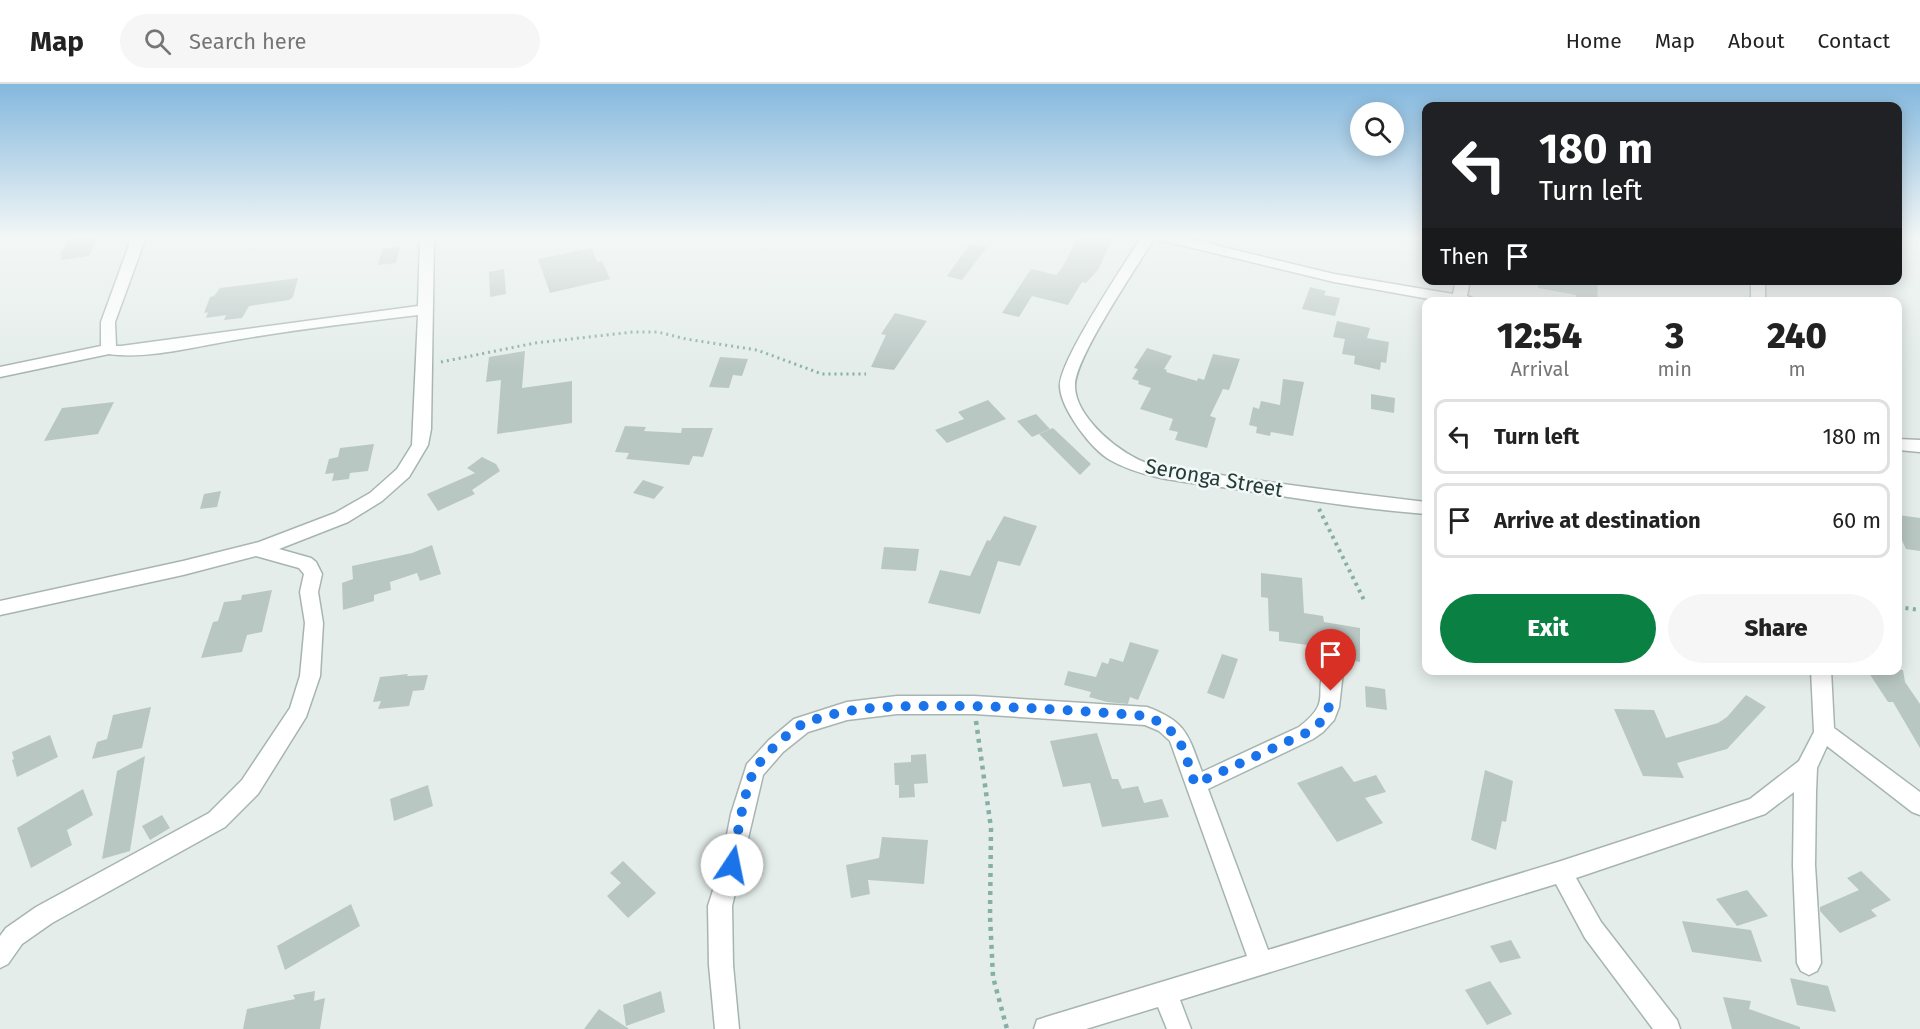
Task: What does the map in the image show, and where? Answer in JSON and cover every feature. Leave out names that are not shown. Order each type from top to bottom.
[{"type":"street","points":[[109,348],[108,322],[123,281]]},
{"type":"street","points":[[0,608],[259,550],[355,510],[387,489],[409,467],[420,444],[427,281]]},
{"type":"street","name":"Seronga Street","points":[[1122,281],[1073,362],[1067,386],[1071,404],[1088,429],[1114,455],[1146,469],[1313,495],[1422,508]]},
{"type":"street","points":[[1353,281],[1449,297]]},
{"type":"street","points":[[0,372],[109,348],[122,351],[156,348],[288,327],[424,310]]},
{"type":"street","points":[[1902,445],[1920,446]]},
{"type":"street","points":[[0,956],[14,936],[44,915],[217,820],[250,788],[268,760],[299,711],[310,676],[314,623],[309,592],[313,574],[306,563],[259,550]]},
{"type":"street","points":[[1195,784],[1306,733],[1323,722],[1329,710],[1333,672]]},
{"type":"street","points":[[1046,1029],[1561,872],[1757,807],[1780,791],[1806,768],[1824,732],[1821,675]]},
{"type":"street","points":[[727,1029],[721,965],[720,906],[754,771],[776,746],[801,725],[838,714],[897,705],[974,705],[1147,716],[1166,725],[1178,736],[1261,963]]},
{"type":"street","points":[[1824,732],[1920,805]]},
{"type":"street","points":[[1806,768],[1802,828],[1809,963]]},
{"type":"street","points":[[1561,872],[1593,930],[1668,1029]]},
{"type":"street","points":[[1164,992],[1179,1029]]},
{"type":"path","points":[[425,365],[535,342],[633,332],[658,332],[686,339],[757,350],[822,374],[866,374]]},
{"type":"path","points":[[1313,495],[1364,600]]},
{"type":"path","points":[[1902,607],[1920,609]]},
{"type":"path","points":[[974,705],[991,828],[990,916],[993,976],[1007,1029]]},
{"type":"building","points":[[274,281],[297,281],[293,297],[289,300],[249,306],[242,318],[224,320],[226,315],[206,318],[208,312],[204,313],[210,297],[214,296],[220,288]]},
{"type":"building","points":[[489,281],[505,281],[506,294],[490,297]]},
{"type":"building","points":[[546,281],[601,281],[550,293]]},
{"type":"building","points":[[1023,281],[1088,281],[1082,282],[1068,305],[1032,296],[1019,317],[1002,313]]},
{"type":"building","points":[[1538,285],[1598,285],[1597,297],[1576,297],[1576,295],[1538,288]]},
{"type":"building","points":[[1310,287],[1326,291],[1324,295],[1340,298],[1335,316],[1302,309]]},
{"type":"building","points":[[895,313],[927,321],[894,370],[871,367],[886,335],[881,334]]},
{"type":"building","points":[[1337,321],[1370,328],[1367,338],[1389,342],[1386,363],[1381,362],[1380,370],[1354,364],[1355,356],[1342,354],[1345,339],[1333,337]]},
{"type":"building","points":[[1147,348],[1172,356],[1164,369],[1167,370],[1166,372],[1197,381],[1198,378],[1204,380],[1213,354],[1240,359],[1229,390],[1223,389],[1210,416],[1216,418],[1207,448],[1175,440],[1178,432],[1169,430],[1173,419],[1140,409],[1151,388],[1138,384],[1139,381],[1132,379],[1138,369],[1134,368]]},
{"type":"building","points":[[525,351],[522,388],[572,381],[572,423],[497,434],[501,380],[486,382],[489,357]]},
{"type":"building","points":[[720,357],[748,359],[742,376],[733,375],[729,388],[709,387]]},
{"type":"building","points":[[1283,379],[1304,382],[1293,436],[1271,432],[1270,436],[1256,433],[1257,427],[1249,425],[1253,407],[1259,409],[1261,401],[1280,405]]},
{"type":"building","points":[[1371,394],[1395,398],[1394,413],[1371,409]]},
{"type":"building","points":[[988,400],[1006,419],[947,443],[935,430],[964,419],[958,412]]},
{"type":"building","points":[[114,402],[98,434],[44,441],[62,408]]},
{"type":"building","points":[[1036,414],[1050,429],[1032,437],[1017,421]]},
{"type":"building","points":[[625,426],[646,427],[644,431],[681,433],[682,428],[713,428],[703,457],[693,456],[689,465],[626,459],[629,453],[615,452]]},
{"type":"building","points":[[1053,428],[1091,464],[1080,475],[1039,434]]},
{"type":"building","points":[[374,444],[368,471],[350,473],[349,479],[332,481],[334,473],[325,474],[329,459],[338,457],[340,448]]},
{"type":"building","points":[[482,457],[496,464],[500,471],[472,490],[475,494],[438,511],[427,494],[475,473],[467,468]]},
{"type":"building","points":[[643,480],[664,487],[654,499],[633,493]]},
{"type":"building","points":[[221,491],[217,507],[200,509],[204,494]]},
{"type":"building","points":[[1004,516],[1037,526],[1020,566],[998,561],[980,614],[928,603],[940,570],[970,576],[987,540],[990,541]]},
{"type":"building","points":[[1902,516],[1920,518],[1920,551],[1906,549],[1902,540]]},
{"type":"building","points":[[432,545],[441,574],[420,581],[417,573],[390,582],[391,590],[374,595],[374,601],[343,610],[342,583],[353,579],[352,566],[412,553]]},
{"type":"building","points":[[884,547],[919,549],[916,571],[881,569]]},
{"type":"building","points":[[1261,573],[1302,578],[1304,613],[1323,616],[1324,622],[1360,628],[1360,662],[1329,657],[1329,648],[1279,641],[1279,632],[1269,631],[1268,598],[1261,597]]},
{"type":"building","points":[[272,590],[262,632],[247,635],[242,652],[201,658],[213,622],[218,621],[224,602],[241,600],[242,595]]},
{"type":"building","points":[[1130,642],[1159,650],[1138,700],[1130,697],[1128,704],[1107,702],[1089,697],[1091,692],[1064,685],[1068,671],[1096,677],[1102,662],[1108,664],[1110,658],[1123,662]]},
{"type":"building","points":[[1222,654],[1238,659],[1224,699],[1207,693]]},
{"type":"building","points":[[1903,670],[1905,682],[1920,704],[1920,748],[1893,702],[1888,702],[1870,675],[1902,675]]},
{"type":"building","points":[[408,674],[407,676],[428,675],[424,690],[413,691],[409,706],[378,709],[381,701],[373,702],[380,677]]},
{"type":"building","points":[[1365,686],[1385,689],[1387,710],[1366,707]]},
{"type":"building","points":[[1746,695],[1766,707],[1727,749],[1677,763],[1684,778],[1643,776],[1614,709],[1654,710],[1666,738],[1718,723],[1727,717]]},
{"type":"building","points":[[151,707],[142,748],[92,759],[97,742],[107,739],[113,715]]},
{"type":"building","points":[[1097,733],[1112,779],[1118,779],[1122,789],[1138,786],[1144,803],[1162,799],[1169,817],[1102,827],[1090,783],[1063,787],[1050,741]]},
{"type":"building","points":[[50,735],[58,757],[17,777],[12,752]]},
{"type":"building","points":[[926,754],[928,783],[914,784],[915,797],[899,798],[899,785],[895,785],[894,763],[911,762],[911,755]]},
{"type":"building","points":[[145,756],[130,851],[102,859],[117,771]]},
{"type":"building","points":[[1342,766],[1354,782],[1376,775],[1386,792],[1365,798],[1383,823],[1337,842],[1297,783]]},
{"type":"building","points":[[1485,770],[1513,781],[1506,822],[1502,821],[1496,850],[1471,840]]},
{"type":"building","points":[[428,785],[433,806],[394,821],[390,799]]},
{"type":"building","points":[[83,789],[93,815],[67,830],[72,845],[31,868],[17,828]]},
{"type":"building","points":[[162,815],[170,828],[150,840],[142,826]]},
{"type":"building","points":[[882,837],[928,840],[924,884],[868,880],[870,894],[851,898],[846,865],[879,858]]},
{"type":"building","points":[[623,861],[656,893],[628,918],[607,896],[621,883],[610,873]]},
{"type":"building","points":[[1861,871],[1891,900],[1871,910],[1877,916],[1840,933],[1820,911],[1820,907],[1859,890],[1847,878]]},
{"type":"building","points":[[1747,890],[1768,916],[1737,926],[1716,899]]},
{"type":"building","points":[[351,904],[360,926],[285,970],[277,946]]},
{"type":"building","points":[[1682,921],[1751,930],[1762,962],[1692,952]]},
{"type":"building","points":[[1511,940],[1521,958],[1500,963],[1490,946]]},
{"type":"building","points":[[1790,978],[1828,986],[1836,1012],[1797,1005]]},
{"type":"building","points":[[1490,981],[1512,1014],[1487,1025],[1465,990]]},
{"type":"building","points":[[315,991],[314,1001],[325,998],[320,1029],[243,1029],[247,1009],[295,999],[293,995]]},
{"type":"building","points":[[661,991],[665,1012],[626,1026],[623,1005]]},
{"type":"building","points":[[1723,997],[1751,1001],[1749,1009],[1800,1027],[1800,1029],[1732,1029]]},
{"type":"building","points":[[599,1009],[629,1029],[584,1029]]},
{"type":"route","points":[[732,865],[742,814],[754,771],[776,746],[801,725],[848,711],[897,705],[974,705],[1147,716],[1166,725],[1178,736],[1195,784],[1306,733],[1323,722],[1329,710],[1331,691]]}]
